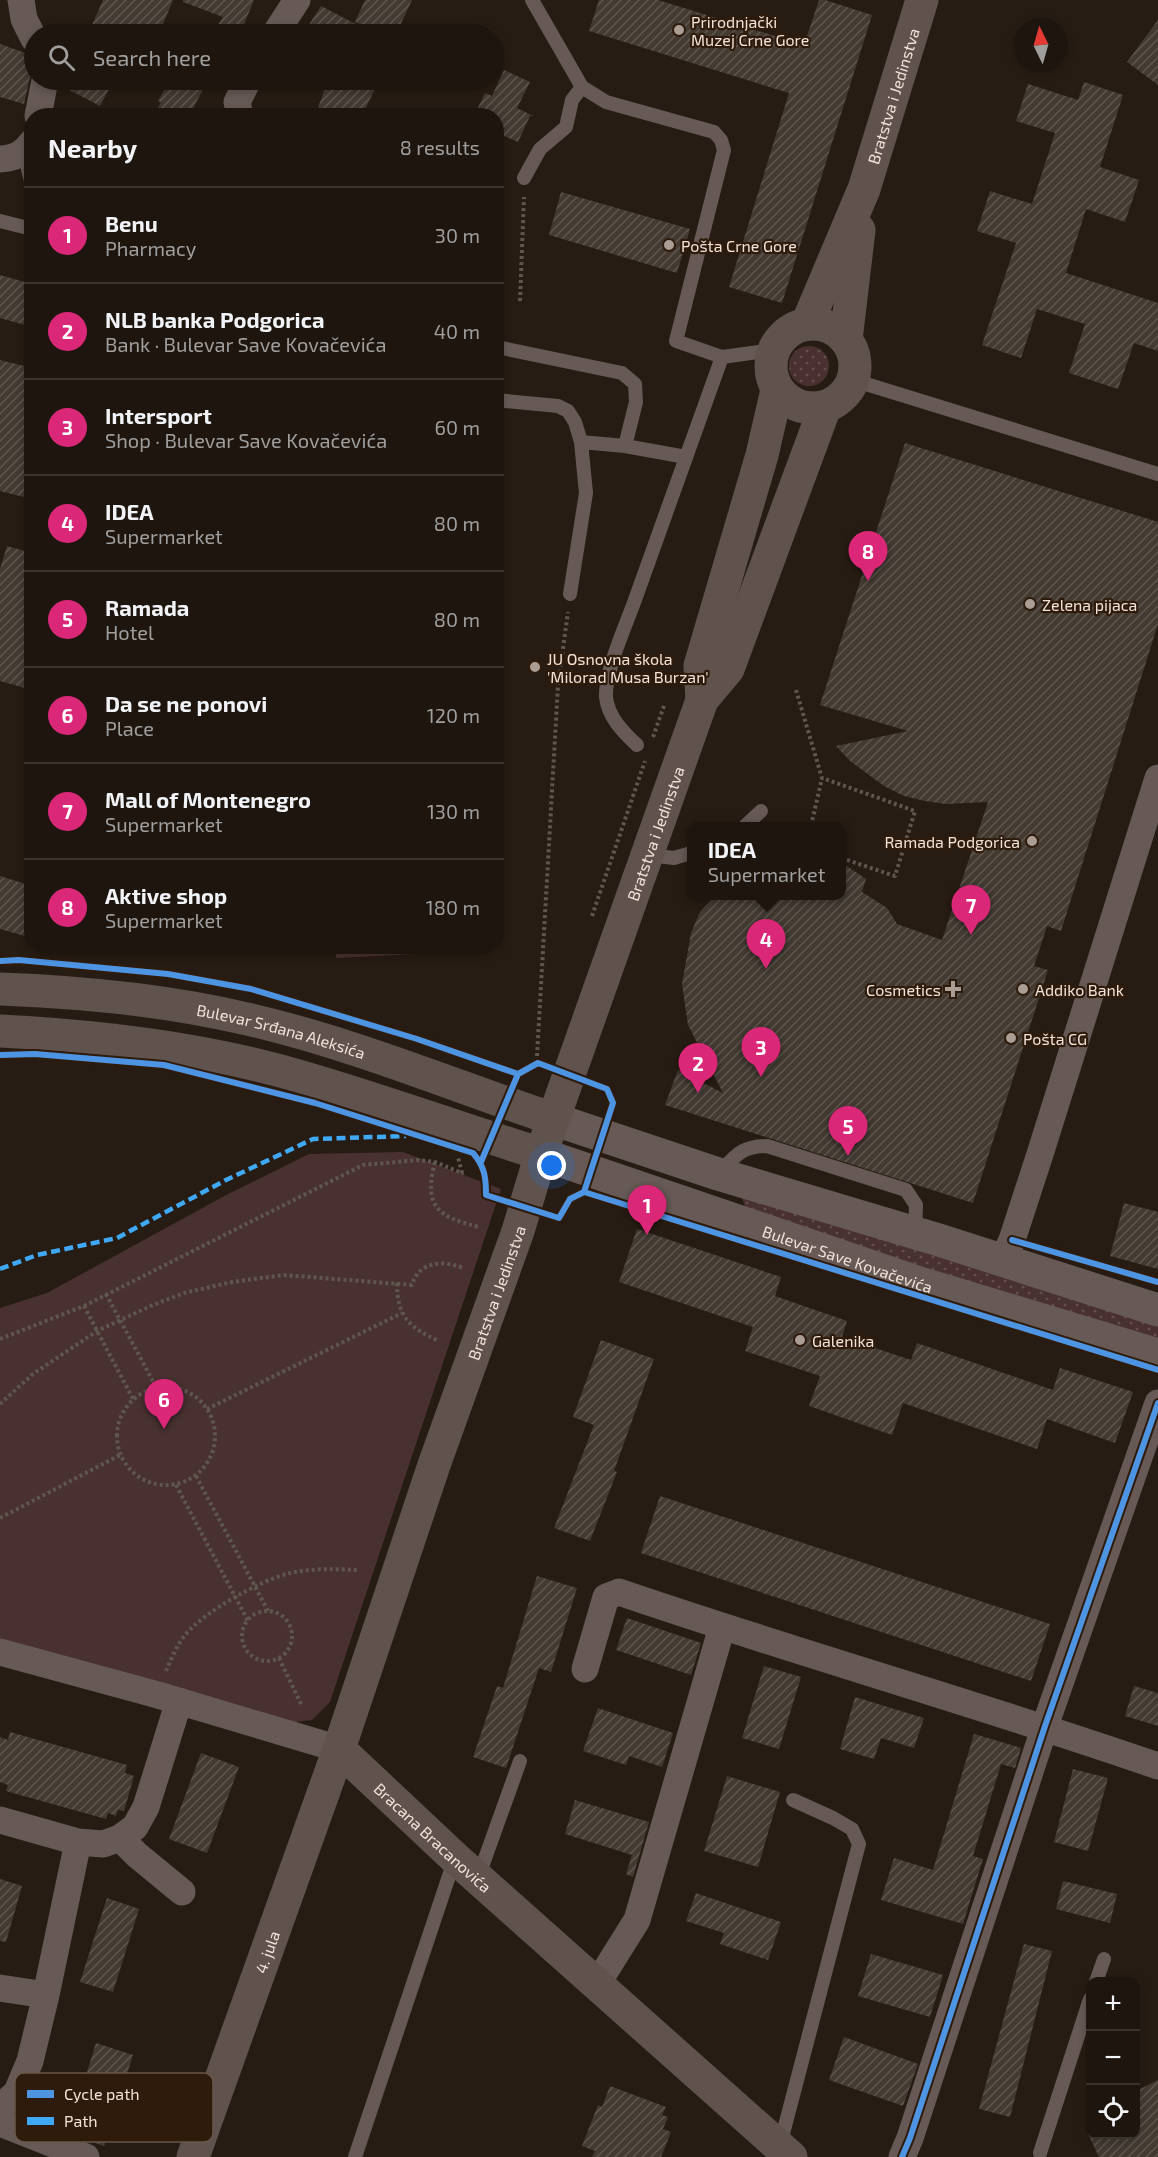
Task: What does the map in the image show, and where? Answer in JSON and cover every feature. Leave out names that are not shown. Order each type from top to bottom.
[{"type":"main road","name":"Bratstva i Jedinstva","points":[[807,324],[864,189],[922,0]]},
{"type":"main road","name":"Bratstva i Jedinstva","points":[[846,340],[864,189]]},
{"type":"main road","points":[[807,324],[821,324],[835,330],[846,340],[853,352],[855,366],[853,380],[847,392],[837,401],[825,407],[812,409],[786,400],[777,390],[771,377],[770,363],[773,350],[787,333],[807,324]]},
{"type":"main road","name":"Bratstva i Jedinstva","points":[[699,708],[700,666],[762,454],[777,390]]},
{"type":"main road","name":"Bratstva i Jedinstva","points":[[339,1749],[434,1465],[518,1231],[553,1119],[699,708],[728,669],[825,407]]},
{"type":"main road","name":"Bulevar Srđana Aleksića","points":[[0,989],[69,991],[155,1001],[247,1019],[313,1036],[553,1119]]},
{"type":"main road","points":[[0,1031],[64,1034],[146,1043],[210,1055],[301,1077],[541,1154]]},
{"type":"main road","name":"Bracana Bracanovića","points":[[339,1749],[467,1868],[786,2152]]},
{"type":"main road","name":"4. jula","points":[[213,2101],[339,1749]]},
{"type":"main road","name":"4. jula","points":[[193,2157],[198,2142]]},
{"type":"street","points":[[21,0],[26,24]]},
{"type":"street","points":[[281,24],[297,0]]},
{"type":"street","points":[[40,108],[43,90]]},
{"type":"street","points":[[238,108],[237,102],[243,90]]},
{"type":"street","points":[[1002,1261],[1012,1240],[1041,1151],[1158,778]]},
{"type":"street","points":[[553,1119],[718,1174],[915,1233],[1158,1310]]},
{"type":"street","name":"Bulevar Save Kovačevića","points":[[541,1154],[923,1284],[1158,1355]]},
{"type":"street","points":[[902,2157],[1045,1726],[1158,1403]]},
{"type":"street","points":[[585,1670],[606,1597],[619,1592],[722,1627],[1045,1726],[1158,1766]]},
{"type":"street","points":[[597,1984],[637,1920],[722,1627]]},
{"type":"street","name":"Bracana Bracanovića","points":[[0,1652],[168,1698],[339,1749]]},
{"type":"street","points":[[0,1820],[78,1842],[103,1844],[120,1838],[135,1827],[146,1807],[168,1698]]},
{"type":"street","points":[[120,1838],[182,1892]]},
{"type":"street","points":[[25,2073],[46,1995],[78,1842]]},
{"type":"street","points":[[0,1988],[46,1995]]},
{"type":"street","points":[[0,2108],[15,2094]]},
{"type":"street","points":[[0,2123],[15,2129]]},
{"type":"street","points":[[48,2142],[86,2157]]},
{"type":"lane","points":[[532,0],[582,87],[606,102],[714,132],[721,140],[724,150],[676,341],[722,357],[773,350]]},
{"type":"lane","points":[[524,178],[540,150],[566,127],[572,100],[582,87]]},
{"type":"lane","points":[[0,221],[24,227]]},
{"type":"lane","points":[[504,348],[622,373],[635,384],[636,402],[625,446]]},
{"type":"lane","points":[[643,746],[623,732],[611,715],[606,699],[607,682],[722,357]]},
{"type":"lane","points":[[853,380],[1158,474]]},
{"type":"lane","points":[[504,401],[558,406],[568,411],[575,422],[581,442],[586,494],[570,594]]},
{"type":"lane","points":[[581,442],[625,446],[686,457]]},
{"type":"lane","points":[[749,822],[761,811]]},
{"type":"lane","points":[[648,855],[674,858],[687,854]]},
{"type":"lane","points":[[355,2157],[467,1868],[520,1761]]},
{"type":"lane","points":[[786,2152],[859,1844],[852,1829],[793,1800]]},
{"type":"lane","points":[[1098,1977],[1104,1959]]},
{"type":"lane","points":[[1040,2152],[1086,2012]]},
{"type":"path","points":[[520,301],[524,178]]},
{"type":"path","points":[[537,1056],[558,686],[570,594]]},
{"type":"path","points":[[796,690],[822,778],[812,822]]},
{"type":"path","points":[[643,746],[665,703]]},
{"type":"path","points":[[592,916],[646,759]]},
{"type":"path","points":[[822,778],[915,810],[895,876],[846,860]]},
{"type":"path","points":[[0,1339],[84,1306],[363,1165],[419,1160],[435,1162],[462,1173],[459,1158],[452,1153]]},
{"type":"path","points":[[435,1162],[430,1192],[433,1202],[443,1215],[479,1227]]},
{"type":"path","points":[[0,1404],[33,1374],[97,1331],[184,1293],[232,1282],[284,1275],[412,1285],[419,1270],[428,1265],[453,1264],[463,1268]]},
{"type":"path","points":[[397,1283],[397,1299],[402,1313],[411,1326],[439,1341]]},
{"type":"path","points":[[106,1294],[156,1387]]},
{"type":"path","points":[[84,1306],[132,1399]]},
{"type":"path","points":[[207,1409],[402,1313]]},
{"type":"path","points":[[156,1387],[185,1390],[198,1398],[207,1409],[215,1430],[213,1452],[206,1465],[196,1476],[176,1485],[159,1485],[142,1480],[129,1469],[120,1455],[116,1440],[117,1425],[132,1399],[144,1392],[156,1387]]},
{"type":"path","points":[[0,1518],[120,1455]]},
{"type":"path","points":[[196,1476],[268,1611]]},
{"type":"path","points":[[176,1485],[248,1621]]},
{"type":"path","points":[[168,1698],[168,1666],[185,1634],[235,1597],[255,1586],[288,1574],[312,1570],[359,1570]]},
{"type":"path","points":[[268,1611],[284,1617],[292,1631],[290,1647],[279,1658],[264,1661],[249,1653],[243,1639],[243,1630],[248,1621],[259,1612],[268,1611]]},
{"type":"path","points":[[279,1658],[301,1704]]},
{"type":"shaded area","points":[[809,346],[823,352],[829,366],[823,380],[809,386],[795,380],[789,366],[795,352]]},
{"type":"shaded area","points":[[336,954],[414,954],[336,958]]},
{"type":"shaded area","points":[[403,1152],[501,1189],[330,1702],[312,1720],[280,1724],[0,1644],[0,1308],[47,1293],[228,1194],[309,1154]]},
{"type":"shaded area","points":[[740,1192],[1158,1325],[1158,1341],[747,1213]]},
{"type":"building","points":[[103,0],[173,0],[163,24],[92,24]]},
{"type":"building","points":[[183,0],[254,0],[244,24],[218,24],[223,17],[183,2]]},
{"type":"building","points":[[365,0],[412,0],[401,24],[355,22]]},
{"type":"building","points":[[599,0],[658,0],[804,45],[819,0],[872,15],[782,303],[729,287],[789,93],[589,31]]},
{"type":"building","points":[[321,6],[356,24],[309,24]]},
{"type":"building","points":[[1158,20],[1158,85],[1127,62]]},
{"type":"building","points":[[0,44],[24,52],[24,90],[27,90],[24,104],[0,97]]},
{"type":"building","points":[[504,70],[530,82],[517,108],[533,116],[530,116],[518,142],[504,136],[504,108],[478,108],[485,93],[492,96],[495,90],[504,90]]},
{"type":"building","points":[[1084,82],[1123,95],[1100,167],[1139,180],[1125,222],[1086,209],[1066,273],[1158,303],[1158,351],[1134,343],[1118,389],[1069,373],[1085,324],[1037,309],[1021,358],[982,345],[1016,243],[977,231],[990,191],[1032,204],[1055,133],[1016,121],[1028,84],[1078,100]]},
{"type":"building","points":[[70,90],[109,90],[100,106]]},
{"type":"building","points":[[164,90],[203,90],[193,108],[158,108],[161,102],[158,101]]},
{"type":"building","points":[[324,90],[374,90],[366,108],[318,108]]},
{"type":"building","points":[[561,192],[690,229],[677,273],[549,235]]},
{"type":"building","points":[[0,275],[24,282],[24,325],[0,318]]},
{"type":"building","points":[[0,360],[24,366],[24,497],[0,491]]},
{"type":"building","name":"Ramada Podgorica","points":[[905,443],[1158,522],[1158,624],[1061,931],[1047,926],[1034,966],[1048,970],[973,1203],[665,1105],[678,1070],[723,1093],[688,1025],[682,984],[691,933],[700,912],[711,900],[846,900],[846,865],[866,879],[862,892],[887,908],[897,924],[942,940],[988,802],[946,804],[925,801],[904,796],[884,786],[850,761],[836,746],[908,731],[820,705]]},
{"type":"building","points":[[7,546],[24,551],[24,688],[0,681],[0,569]]},
{"type":"building","points":[[0,876],[24,884],[24,936],[0,929]]},
{"type":"building","points":[[1124,1203],[1158,1212],[1158,1269],[1110,1256]]},
{"type":"building","name":"Galenika","points":[[637,1229],[781,1277],[775,1296],[847,1321],[842,1337],[911,1360],[917,1343],[1053,1390],[1060,1368],[1133,1392],[1115,1443],[1047,1419],[1037,1449],[903,1403],[892,1435],[809,1406],[820,1376],[745,1351],[753,1327],[619,1282]]},
{"type":"building","points":[[601,1340],[654,1359],[614,1471],[617,1472],[590,1541],[554,1528],[594,1425],[573,1417]]},
{"type":"building","points":[[660,1496],[1050,1624],[1031,1681],[641,1553]]},
{"type":"building","points":[[537,1576],[577,1588],[551,1672],[539,1668],[506,1768],[473,1757],[497,1686],[503,1688]]},
{"type":"building","points":[[627,1618],[701,1643],[691,1675],[616,1650]]},
{"type":"building","points":[[764,1666],[801,1677],[779,1749],[742,1738]]},
{"type":"building","points":[[1134,1686],[1158,1693],[1158,1726],[1125,1716]]},
{"type":"building","points":[[855,1697],[924,1718],[914,1748],[881,1738],[874,1759],[840,1749]]},
{"type":"building","points":[[598,1708],[673,1733],[662,1767],[629,1756],[626,1765],[583,1751]]},
{"type":"building","points":[[10,1732],[127,1765],[125,1773],[134,1776],[124,1811],[118,1810],[116,1816],[108,1813],[106,1819],[6,1791],[8,1785],[0,1782],[0,1737],[8,1740]]},
{"type":"building","points":[[974,1734],[1021,1748],[1015,1768],[1001,1764],[973,1856],[983,1859],[963,1924],[881,1900],[894,1858],[933,1870]]},
{"type":"building","points":[[201,1753],[239,1767],[207,1853],[169,1839]]},
{"type":"building","points":[[1073,1769],[1108,1778],[1088,1851],[1054,1842]]},
{"type":"building","points":[[727,1776],[780,1792],[758,1867],[704,1851]]},
{"type":"building","points":[[575,1800],[649,1822],[633,1877],[626,1874],[632,1855],[565,1834]]},
{"type":"building","points":[[0,1879],[22,1886],[6,1942],[0,1941]]},
{"type":"building","points":[[1063,1881],[1117,1894],[1110,1923],[1056,1909]]},
{"type":"building","points":[[696,1893],[781,1922],[768,1960],[720,1944],[724,1933],[686,1921]]},
{"type":"building","points":[[107,1898],[139,1909],[113,1992],[80,1982]]},
{"type":"building","points":[[1024,1944],[1052,1951],[1010,2117],[979,2109]]},
{"type":"building","points":[[871,1954],[943,1975],[930,2017],[858,1996]]},
{"type":"building","points":[[844,2037],[918,2064],[903,2106],[829,2080]]},
{"type":"building","points":[[96,2043],[133,2055],[127,2073],[87,2073]]},
{"type":"building","points":[[1158,2080],[1158,2157],[1099,2157],[1090,2139],[1140,2139],[1140,2089]]},
{"type":"building","points":[[610,2086],[666,2107],[662,2115],[668,2117],[663,2129],[671,2132],[661,2157],[592,2157],[595,2151],[582,2146],[598,2105],[602,2107]]},
{"type":"building","points":[[93,2142],[105,2142],[104,2146]]},
{"type":"marked path","points":[[0,1269],[37,1255],[117,1238],[226,1180],[313,1139],[406,1136]]},
{"type":"cycle path","points":[[0,961],[19,960],[168,974],[251,989],[417,1039],[518,1074],[538,1063],[607,1089],[613,1103],[584,1192]]},
{"type":"cycle path","points":[[0,1055],[35,1054],[164,1065],[315,1103],[473,1153],[484,1173],[486,1195],[559,1218],[570,1199],[584,1192],[1158,1370]]},
{"type":"cycle path","points":[[481,1162],[518,1074]]},
{"type":"cycle path","points":[[1012,1240],[1158,1282]]},
{"type":"cycle path","points":[[902,2157],[1045,1726],[1158,1403]]},
{"type":"place","name":"Prirodnjački Muzej Crne Gore","points":[[679,30]]},
{"type":"place","name":"Pošta Crne Gore","points":[[669,245]]},
{"type":"place","name":"Aktive shop","points":[[868,581]]},
{"type":"place","name":"Zelena pijaca","points":[[1030,604]]},
{"type":"place","name":"JU Osnovna škola 'Milorad Musa Burzan'","points":[[535,667]]},
{"type":"place","name":"Ramada Podgorica","points":[[1032,841]]},
{"type":"place","name":"Mall of Montenegro","points":[[971,935]]},
{"type":"place","name":"IDEA","points":[[766,969]]},
{"type":"place","name":"Cosmetics","points":[[953,989]]},
{"type":"place","name":"Addiko Bank","points":[[1023,989]]},
{"type":"place","name":"Pošta CG","points":[[1011,1038]]},
{"type":"place","name":"Intersport","points":[[761,1077]]},
{"type":"place","name":"NLB banka Podgorica","points":[[698,1093]]},
{"type":"place","name":"Ramada","points":[[848,1156]]},
{"type":"place","name":"Benu","points":[[647,1235]]},
{"type":"place","name":"Galenika","points":[[800,1340]]},
{"type":"place","name":"Da se ne ponovi","points":[[164,1429]]}]
